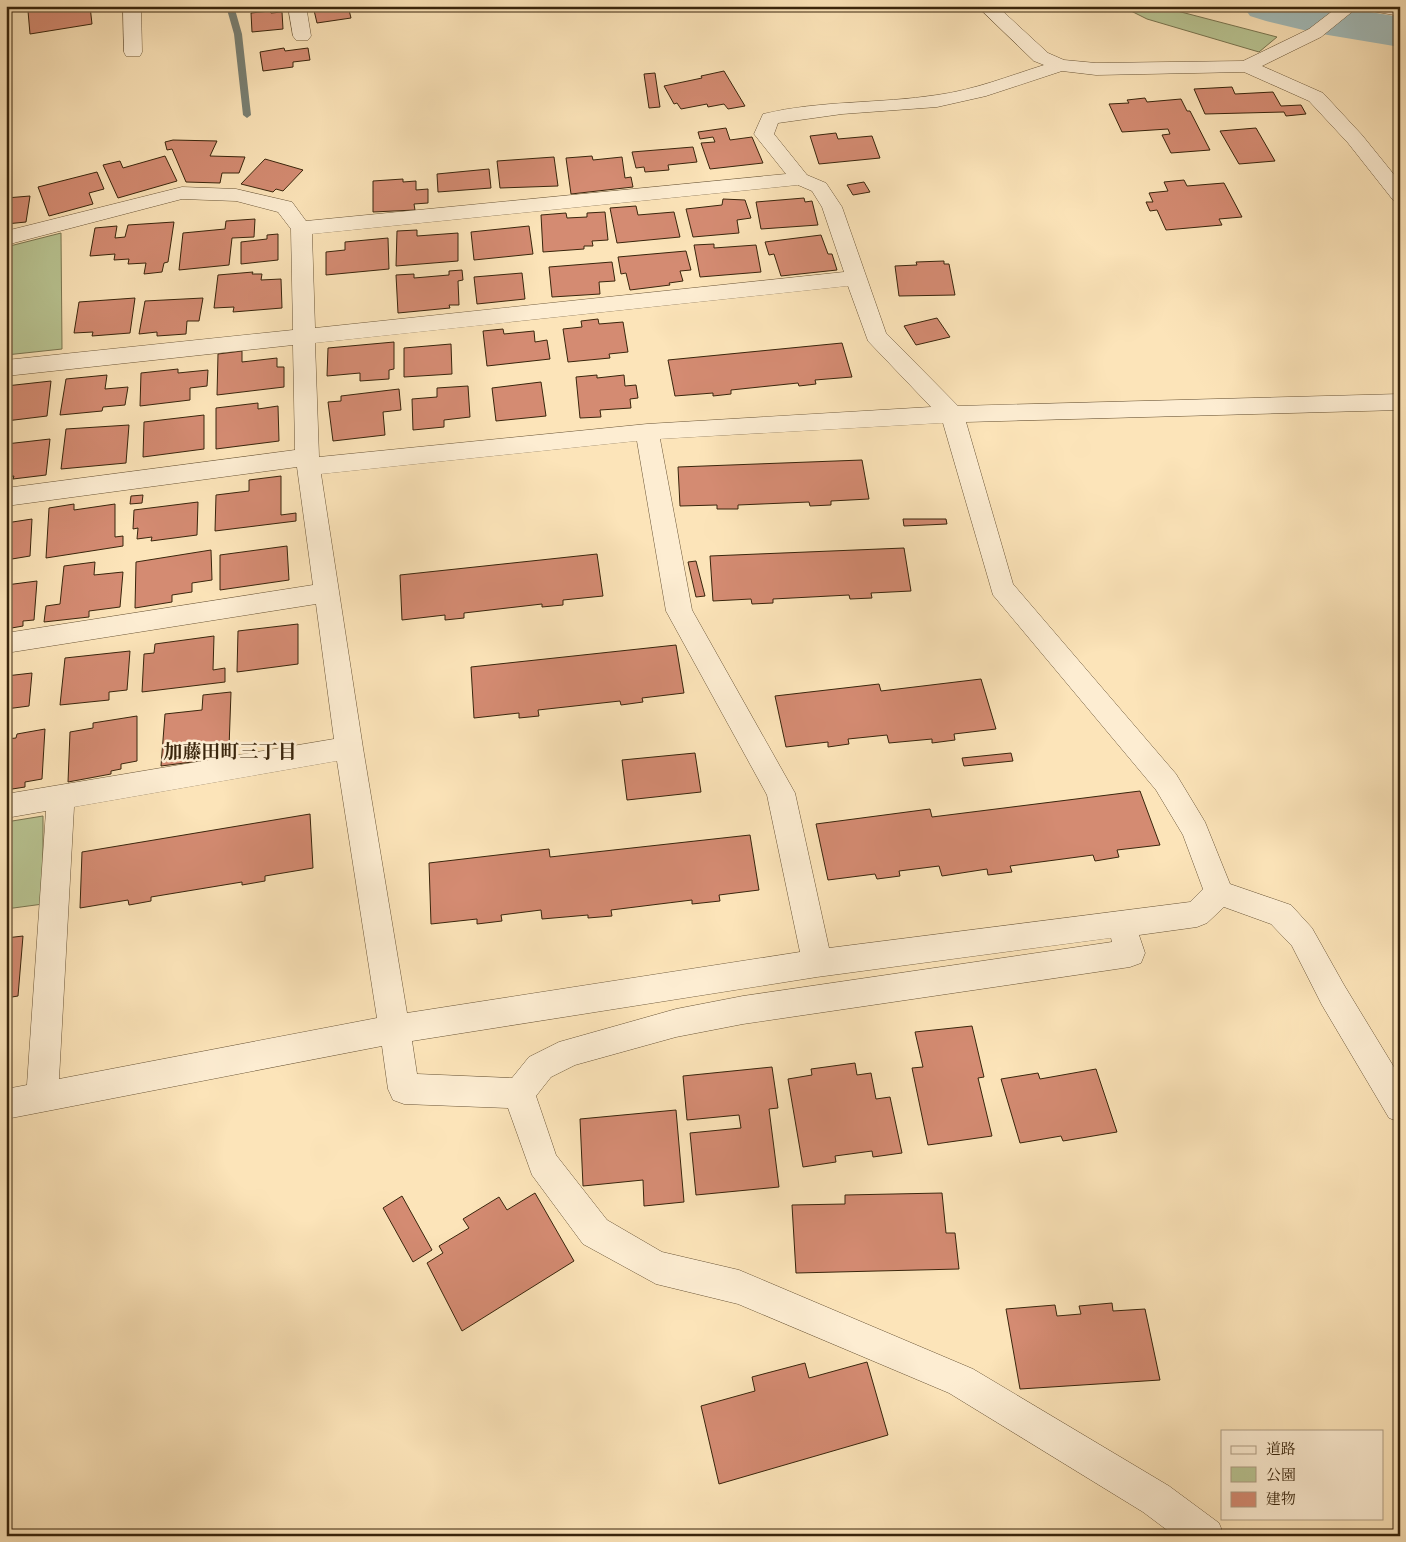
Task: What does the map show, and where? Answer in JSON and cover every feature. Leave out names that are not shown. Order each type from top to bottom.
[{"type":"street","points":[[132,6],[133,52]]},
{"type":"street","points":[[297,6],[302,36]]},
{"type":"street","points":[[986,6],[1041,57],[1061,65],[1096,69],[1248,66],[1315,33],[1349,7]]},
{"type":"street","points":[[1372,6],[1400,11]]},
{"type":"street","points":[[800,179],[764,134],[770,118],[842,108],[937,101],[979,92],[1061,65]]},
{"type":"street","points":[[1248,66],[1316,97],[1355,139],[1400,196]]},
{"type":"street","points":[[302,228],[800,179],[819,187],[832,207],[876,336],[903,366],[952,414],[1002,588],[1166,782],[1195,831],[1218,893]]},
{"type":"street","points":[[6,238],[182,193],[236,195],[285,207],[302,228],[308,462],[325,593],[396,1029],[404,1089],[519,1093]]},
{"type":"street","points":[[6,368],[857,278]]},
{"type":"street","points":[[6,497],[308,462],[647,432],[952,414],[1400,402]]},
{"type":"street","points":[[647,432],[679,610],[781,792],[817,963]]},
{"type":"street","points":[[6,643],[325,593]]},
{"type":"street","points":[[6,806],[349,748]]},
{"type":"street","points":[[42,1096],[61,797]]},
{"type":"street","points":[[6,1104],[396,1029],[817,963],[1197,914],[1218,893]]},
{"type":"street","points":[[1218,893],[1281,914],[1302,937],[1333,995],[1400,1107]]},
{"type":"street","points":[[519,1093],[540,1067],[570,1052],[676,1023],[743,1010],[1130,953],[1121,924]]},
{"type":"street","points":[[519,1093],[543,1164],[594,1232],[656,1268],[739,1287],[961,1381],[1156,1499],[1206,1536]]},
{"type":"green space","points":[[1121,6],[1158,6],[1277,37],[1259,52],[1147,19]]},
{"type":"green space","points":[[61,233],[62,349],[6,355],[6,247]]},
{"type":"green space","points":[[43,816],[43,904],[6,909],[6,822]]},
{"type":"building","points":[[61,6],[90,6],[92,24],[30,34],[28,11]]},
{"type":"building","points":[[313,6],[348,6],[351,18],[317,23]]},
{"type":"building","points":[[270,11],[271,13],[282,12],[283,29],[252,32],[251,13]]},
{"type":"building","points":[[284,48],[285,51],[308,48],[310,60],[293,62],[293,67],[263,71],[260,52]]},
{"type":"building","points":[[724,71],[745,106],[728,109],[724,104],[708,107],[707,104],[681,109],[677,103],[674,104],[664,86],[702,78],[701,76]]},
{"type":"building","points":[[655,73],[660,107],[649,108],[644,74]]},
{"type":"building","points":[[1232,87],[1235,94],[1273,92],[1281,106],[1301,105],[1306,114],[1286,116],[1284,112],[1205,114],[1194,89]]},
{"type":"building","points":[[1145,98],[1147,102],[1181,99],[1187,111],[1190,111],[1210,150],[1171,153],[1162,135],[1170,134],[1168,129],[1122,132],[1109,104],[1129,103],[1127,100]]},
{"type":"building","points":[[726,128],[730,140],[752,137],[763,163],[710,169],[701,143],[715,142],[713,137],[700,139],[698,132]]},
{"type":"building","points":[[1256,128],[1275,161],[1239,164],[1220,131]]},
{"type":"building","points":[[836,133],[838,139],[872,136],[880,158],[819,164],[810,136]]},
{"type":"building","points":[[173,140],[217,141],[210,156],[245,157],[239,173],[222,173],[220,183],[186,182],[172,149],[167,150],[165,142]]},
{"type":"building","points":[[693,147],[697,162],[668,165],[669,170],[645,172],[644,167],[636,168],[632,152]]},
{"type":"building","points":[[165,156],[177,181],[118,198],[103,165],[120,161],[123,168]]},
{"type":"building","points":[[592,156],[593,160],[622,157],[625,178],[631,177],[633,187],[571,194],[566,158]]},
{"type":"building","points":[[554,157],[558,186],[500,188],[497,161]]},
{"type":"building","points":[[265,159],[303,170],[283,191],[276,189],[273,192],[241,184]]},
{"type":"building","points":[[489,169],[491,188],[438,192],[437,174]]},
{"type":"building","points":[[97,172],[104,189],[89,193],[93,204],[49,216],[38,187]]},
{"type":"building","points":[[403,179],[403,182],[416,181],[416,190],[428,189],[428,203],[414,204],[415,210],[373,212],[373,181]]},
{"type":"building","points":[[1184,180],[1187,186],[1224,183],[1242,217],[1219,219],[1222,225],[1166,230],[1157,210],[1150,211],[1146,202],[1153,202],[1149,193],[1168,191],[1164,182]]},
{"type":"building","points":[[864,182],[870,192],[853,195],[847,185]]},
{"type":"building","points":[[30,196],[26,222],[6,224],[6,198]]},
{"type":"building","points":[[804,198],[805,202],[812,201],[818,225],[761,229],[756,202]]},
{"type":"building","points":[[723,199],[745,200],[751,218],[737,220],[739,233],[693,237],[686,209],[722,205]]},
{"type":"building","points":[[636,206],[638,215],[674,212],[680,237],[617,243],[610,208]]},
{"type":"building","points":[[605,212],[608,240],[592,241],[593,246],[584,246],[584,249],[543,252],[541,215],[566,213],[567,218],[587,217],[587,213]]},
{"type":"building","points":[[255,219],[254,237],[232,238],[229,265],[179,270],[183,233],[225,229],[226,221]]},
{"type":"building","points":[[174,222],[168,262],[164,263],[162,272],[144,274],[146,263],[128,264],[129,259],[114,260],[115,254],[90,256],[95,228],[117,226],[115,238],[125,237],[128,225]]},
{"type":"building","points":[[529,226],[533,254],[474,260],[471,232]]},
{"type":"building","points":[[417,230],[417,236],[458,233],[458,261],[396,266],[397,231]]},
{"type":"building","points":[[278,234],[278,260],[241,264],[241,242],[267,239],[267,235]]},
{"type":"building","points":[[821,235],[828,254],[832,254],[837,270],[781,276],[774,254],[769,255],[765,242]]},
{"type":"building","points":[[388,238],[389,269],[326,275],[326,252],[345,250],[345,242]]},
{"type":"building","points":[[714,244],[714,248],[756,245],[761,272],[700,277],[694,245]]},
{"type":"building","points":[[686,251],[691,270],[680,271],[683,281],[669,283],[670,285],[630,290],[626,273],[621,274],[618,257]]},
{"type":"building","points":[[944,261],[944,264],[949,264],[955,295],[899,296],[895,266],[917,265],[916,262]]},
{"type":"building","points":[[612,262],[615,281],[599,282],[600,294],[552,297],[549,267]]},
{"type":"building","points":[[462,270],[463,280],[458,281],[459,305],[449,305],[450,308],[398,313],[396,275],[414,274],[414,278],[449,275],[449,271]]},
{"type":"building","points":[[253,272],[252,274],[262,274],[261,280],[281,279],[282,308],[233,312],[234,307],[214,308],[218,275]]},
{"type":"building","points":[[522,273],[525,299],[477,304],[474,277]]},
{"type":"building","points":[[135,298],[130,333],[92,336],[93,332],[74,333],[79,302]]},
{"type":"building","points":[[203,298],[199,321],[187,321],[186,334],[157,336],[157,332],[139,334],[145,301]]},
{"type":"building","points":[[937,318],[950,337],[916,345],[904,326]]},
{"type":"building","points":[[598,319],[599,324],[623,322],[628,352],[609,354],[610,358],[568,362],[563,329],[582,327],[581,321]]},
{"type":"building","points":[[503,329],[504,334],[534,331],[535,342],[547,340],[550,359],[487,366],[483,331]]},
{"type":"building","points":[[394,342],[394,369],[389,370],[389,379],[360,381],[360,373],[327,376],[328,348]]},
{"type":"building","points":[[842,343],[852,377],[815,380],[816,384],[799,386],[798,383],[731,390],[731,394],[713,396],[713,393],[675,396],[668,360]]},
{"type":"building","points":[[451,344],[452,374],[404,377],[404,348]]},
{"type":"building","points":[[242,351],[242,362],[277,358],[277,367],[284,367],[284,387],[217,395],[218,354]]},
{"type":"building","points":[[178,369],[178,373],[208,370],[207,386],[190,388],[190,400],[140,406],[141,373]]},
{"type":"building","points":[[107,375],[105,389],[128,387],[125,405],[103,407],[102,411],[60,415],[66,379]]},
{"type":"building","points":[[597,375],[597,378],[624,375],[625,386],[636,385],[638,398],[630,399],[631,408],[600,410],[601,417],[580,418],[576,377]]},
{"type":"building","points":[[51,381],[47,416],[6,421],[6,386]]},
{"type":"building","points":[[541,382],[546,416],[496,421],[492,388]]},
{"type":"building","points":[[468,386],[470,417],[444,420],[444,427],[413,430],[412,399],[437,397],[437,388]]},
{"type":"building","points":[[399,389],[401,410],[383,412],[385,435],[333,441],[328,402],[341,401],[341,396]]},
{"type":"building","points":[[258,403],[258,409],[278,406],[279,441],[216,449],[216,408]]},
{"type":"building","points":[[204,415],[204,449],[143,457],[144,422]]},
{"type":"building","points":[[129,425],[126,463],[61,469],[66,429]]},
{"type":"building","points":[[50,439],[46,475],[13,479],[14,476],[6,477],[6,444]]},
{"type":"building","points":[[862,460],[869,499],[831,501],[831,505],[810,506],[809,502],[738,505],[738,509],[717,509],[717,505],[680,506],[678,467]]},
{"type":"building","points":[[281,476],[281,515],[296,513],[296,521],[215,531],[216,495],[249,491],[249,480]]},
{"type":"building","points":[[143,495],[142,503],[130,504],[131,496]]},
{"type":"building","points":[[198,502],[197,535],[151,541],[152,537],[137,539],[138,528],[133,529],[134,510]]},
{"type":"building","points":[[74,504],[74,510],[115,504],[115,537],[123,536],[123,546],[46,558],[49,508]]},
{"type":"building","points":[[32,519],[30,556],[6,560],[6,523]]},
{"type":"building","points":[[903,519],[946,519],[947,524],[904,526]]},
{"type":"building","points":[[287,546],[289,580],[220,590],[220,555]]},
{"type":"building","points":[[904,548],[911,591],[871,593],[872,598],[850,599],[849,595],[773,599],[773,603],[752,604],[751,599],[713,601],[710,556]]},
{"type":"building","points":[[211,550],[212,580],[192,583],[192,592],[172,595],[172,602],[135,608],[136,562]]},
{"type":"building","points":[[597,554],[603,596],[563,600],[563,605],[542,607],[542,604],[464,613],[464,618],[445,620],[445,615],[402,620],[400,575]]},
{"type":"building","points":[[696,561],[705,596],[696,597],[688,562]]},
{"type":"building","points":[[95,562],[94,575],[123,572],[120,607],[89,611],[89,617],[44,622],[46,606],[60,604],[64,566]]},
{"type":"building","points":[[37,581],[34,620],[23,621],[23,626],[6,629],[6,585]]},
{"type":"building","points":[[298,624],[298,664],[237,672],[238,631]]},
{"type":"building","points":[[214,636],[213,670],[225,668],[225,682],[142,692],[144,654],[154,653],[155,644]]},
{"type":"building","points":[[676,645],[684,693],[642,698],[643,702],[621,705],[620,701],[538,710],[539,716],[519,718],[519,713],[474,718],[471,667]]},
{"type":"building","points":[[130,651],[127,690],[109,692],[109,700],[60,705],[65,658]]},
{"type":"building","points":[[32,673],[29,706],[6,709],[6,676]]},
{"type":"building","points":[[981,679],[996,729],[954,734],[955,740],[932,743],[932,739],[889,743],[887,735],[848,739],[849,744],[828,747],[828,742],[786,747],[775,696],[879,684],[881,691]]},
{"type":"building","points":[[231,692],[229,748],[209,750],[208,760],[161,766],[165,714],[202,710],[203,695]]},
{"type":"building","points":[[137,716],[137,761],[121,764],[121,769],[111,771],[111,774],[68,782],[70,732],[93,728],[93,723]]},
{"type":"building","points":[[45,729],[42,779],[25,782],[25,787],[6,790],[6,739],[16,738],[17,734]]},
{"type":"building","points":[[695,753],[701,792],[627,800],[622,760]]},
{"type":"building","points":[[1011,753],[1013,761],[964,766],[962,758]]},
{"type":"building","points":[[1140,791],[1160,845],[1117,850],[1119,857],[1095,861],[1093,855],[1010,866],[1012,872],[988,875],[987,869],[942,876],[939,866],[899,871],[900,876],[877,879],[875,874],[828,880],[816,824],[930,809],[932,817]]},
{"type":"building","points":[[310,814],[313,868],[265,876],[265,881],[242,885],[242,882],[151,897],[151,901],[129,905],[128,900],[80,908],[82,852]]},
{"type":"building","points":[[750,835],[759,890],[719,895],[720,901],[692,904],[692,900],[611,910],[612,916],[588,918],[588,915],[542,919],[541,910],[501,915],[502,921],[477,924],[477,919],[431,924],[429,863],[549,849],[550,857]]},
{"type":"building","points":[[23,936],[18,996],[6,998],[6,938]]},
{"type":"building","points":[[972,1026],[984,1077],[978,1078],[992,1136],[928,1145],[912,1068],[923,1067],[915,1032]]},
{"type":"building","points":[[855,1063],[857,1075],[871,1073],[876,1099],[890,1097],[902,1153],[873,1157],[872,1151],[835,1156],[836,1162],[803,1167],[788,1079],[812,1075],[811,1069]]},
{"type":"building","points":[[772,1067],[778,1108],[769,1109],[779,1187],[696,1195],[690,1133],[741,1128],[739,1115],[687,1120],[683,1076]]},
{"type":"building","points":[[1096,1069],[1117,1132],[1063,1141],[1061,1136],[1020,1143],[1001,1079],[1038,1073],[1040,1079]]},
{"type":"building","points":[[676,1110],[684,1202],[644,1206],[643,1180],[583,1186],[580,1119]]},
{"type":"building","points":[[535,1193],[574,1261],[462,1331],[427,1263],[443,1253],[439,1246],[469,1228],[463,1219],[499,1197],[507,1210]]},
{"type":"building","points":[[942,1193],[946,1233],[955,1233],[959,1269],[796,1273],[792,1205],[845,1204],[845,1195]]},
{"type":"building","points":[[402,1196],[432,1250],[413,1262],[383,1208]]},
{"type":"building","points":[[1112,1303],[1113,1311],[1145,1309],[1160,1380],[1020,1389],[1006,1309],[1055,1305],[1057,1316],[1081,1314],[1079,1306]]},
{"type":"building","points":[[867,1362],[888,1435],[719,1484],[701,1406],[755,1391],[752,1377],[805,1363],[809,1378]]},
{"type":"waterway","points":[[230,6],[238,34],[247,115]]},
{"type":"waterway","points":[[1267,6],[1316,18],[1400,32]]},
{"type":"district","name":"加藤田町三丁目","points":[[230,751]]}]
